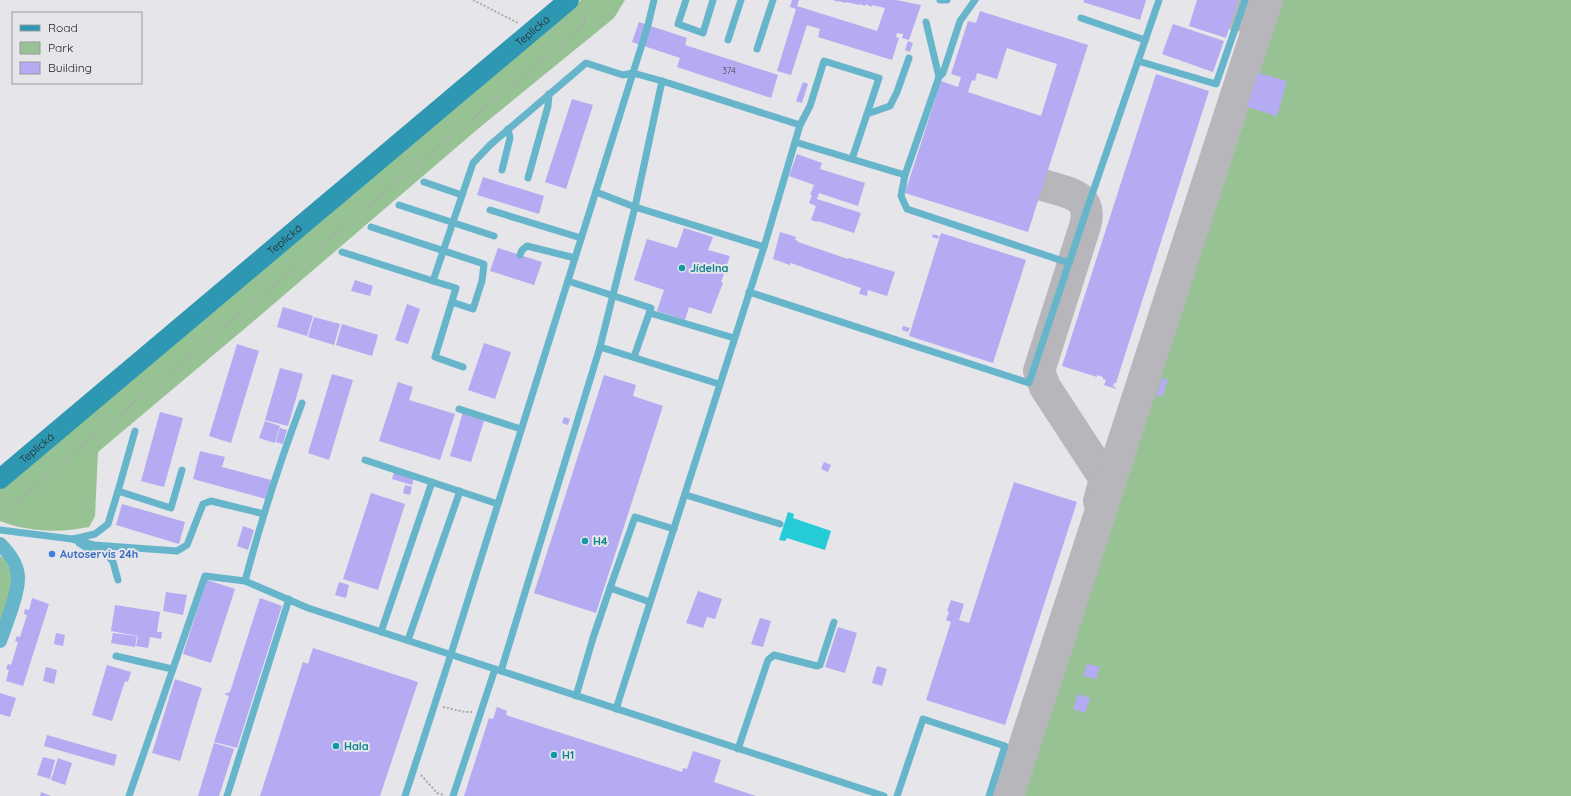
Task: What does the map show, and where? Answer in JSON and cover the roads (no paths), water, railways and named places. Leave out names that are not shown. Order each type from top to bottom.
[{"type":"main road","name":"Teplická","points":[[0,478],[569,1]]},
{"type":"street","points":[[0,544],[10,554],[16,566],[18,578],[17,589],[0,641]]},
{"type":"lane","points":[[405,796],[522,429],[648,25],[654,0]]},
{"type":"lane","points":[[686,0],[678,24],[703,33],[714,0]]},
{"type":"lane","points":[[728,40],[741,0]]},
{"type":"lane","points":[[757,49],[773,0]]},
{"type":"lane","points":[[940,0],[947,0]]},
{"type":"lane","points":[[975,0],[960,21],[944,73],[939,77],[905,174],[901,196],[907,209],[1069,263]]},
{"type":"lane","points":[[749,292],[1029,383],[1158,0]]},
{"type":"lane","points":[[1138,61],[1216,84],[1245,0]]},
{"type":"lane","points":[[1081,18],[1145,40]]},
{"type":"lane","points":[[926,22],[939,77]]},
{"type":"lane","points":[[867,114],[890,106],[897,92],[909,58]]},
{"type":"lane","points":[[616,709],[764,247],[800,125],[810,106],[824,61],[879,78],[852,159]]},
{"type":"lane","points":[[433,281],[473,163],[508,129],[586,63],[622,75],[633,73],[662,81],[800,125]]},
{"type":"lane","points":[[453,796],[480,712],[498,670],[600,347],[635,207],[662,81]]},
{"type":"lane","points":[[528,178],[548,106],[549,94]]},
{"type":"lane","points":[[502,170],[510,138],[508,129]]},
{"type":"lane","points":[[795,142],[905,174]]},
{"type":"lane","points":[[424,182],[462,195]]},
{"type":"lane","points":[[596,192],[635,207],[764,247]]},
{"type":"lane","points":[[398,205],[494,236]]},
{"type":"lane","points":[[490,210],[581,238]]},
{"type":"lane","points":[[371,228],[484,264],[482,281],[473,309],[452,302]]},
{"type":"lane","points":[[520,255],[522,250],[527,246],[575,258]]},
{"type":"lane","points":[[342,252],[456,288],[435,357],[463,367]]},
{"type":"lane","points":[[568,281],[651,308],[634,358]]},
{"type":"lane","points":[[650,313],[734,338]]},
{"type":"lane","points":[[600,347],[719,384]]},
{"type":"lane","points":[[245,581],[259,528],[280,462],[302,403]]},
{"type":"lane","points":[[459,409],[522,429]]},
{"type":"lane","points":[[72,539],[95,534],[108,524],[136,431]]},
{"type":"lane","points":[[365,460],[498,504]]},
{"type":"lane","points":[[118,491],[171,508],[182,470]]},
{"type":"lane","points":[[381,632],[432,482]]},
{"type":"lane","points":[[408,640],[460,491]]},
{"type":"lane","points":[[686,494],[780,524]]},
{"type":"lane","points":[[0,530],[72,539],[94,545],[177,551],[187,545],[203,504],[211,501],[260,514]]},
{"type":"lane","points":[[576,696],[593,638],[635,516],[674,529]]},
{"type":"lane","points":[[72,539],[93,552],[105,552],[113,562],[118,580]]},
{"type":"lane","points":[[129,796],[205,576],[245,581],[308,608],[884,796]]},
{"type":"lane","points":[[610,588],[650,602]]},
{"type":"lane","points":[[228,796],[289,599]]},
{"type":"lane","points":[[738,749],[768,660],[774,655],[817,666],[820,665],[834,622]]},
{"type":"lane","points":[[116,656],[172,669]]},
{"type":"lane","points":[[897,796],[923,719],[1005,746],[989,796]]},
{"type":"water","points":[[788,512],[794,514],[793,518],[831,531],[825,550],[787,538],[785,541],[779,540]]},
{"type":"place","name":"Jídelna","points":[[682,268]]},
{"type":"place","name":"H4","points":[[585,541]]},
{"type":"place","name":"Autoservis 24h","points":[[52,554]]},
{"type":"place","name":"Hala","points":[[336,746]]},
{"type":"place","name":"H1","points":[[554,755]]}]
